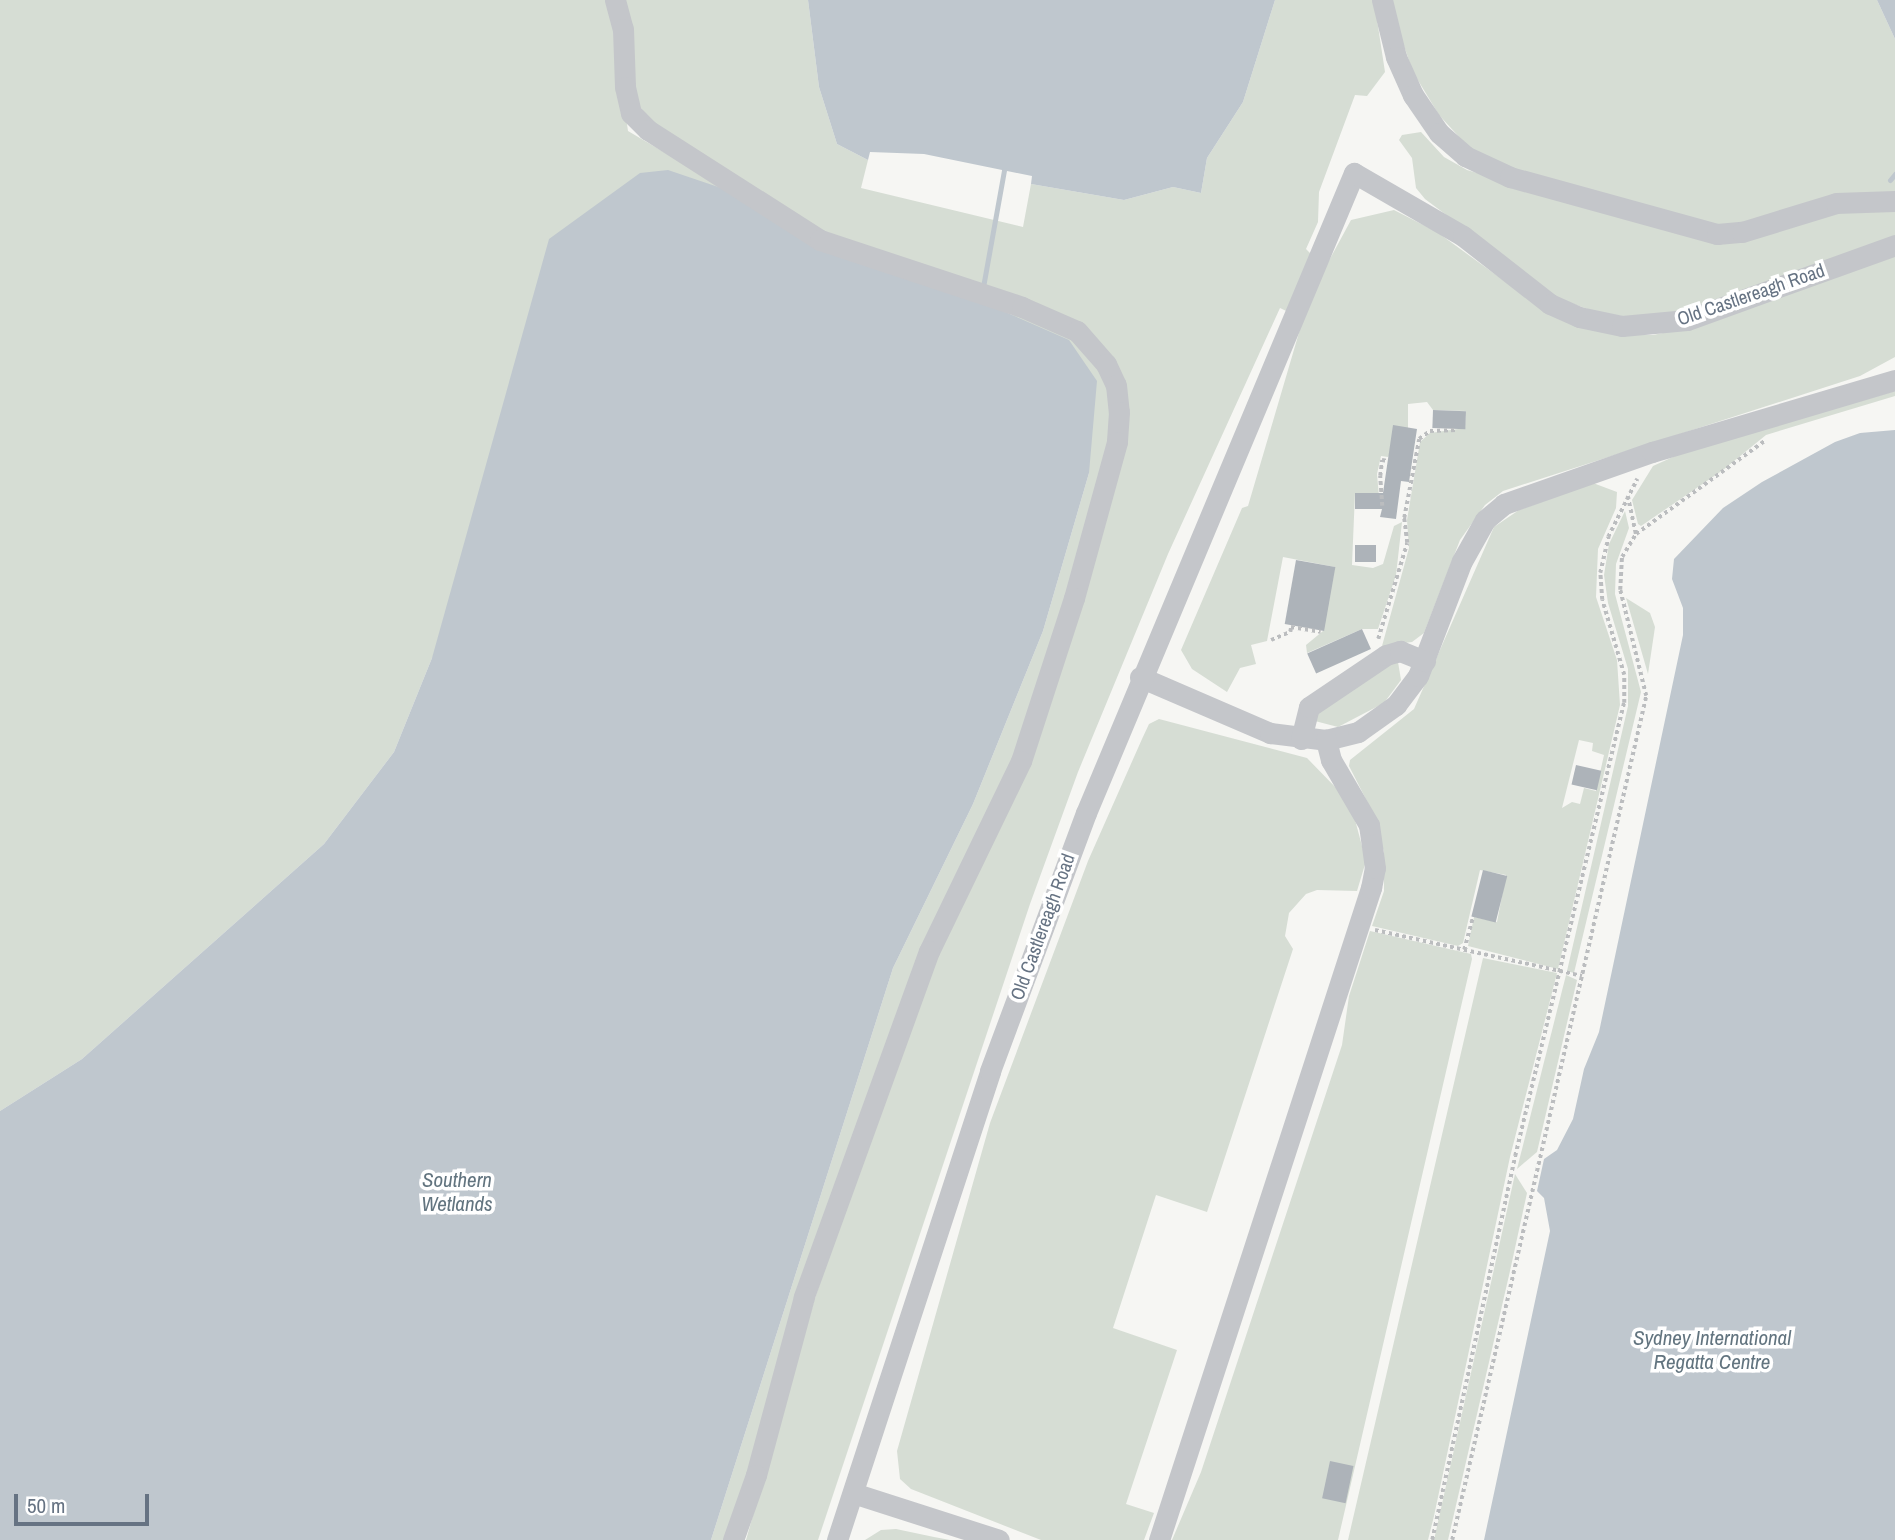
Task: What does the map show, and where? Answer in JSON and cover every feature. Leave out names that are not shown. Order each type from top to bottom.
[{"type":"street","points":[[615,0],[623,29],[631,113],[648,130],[820,240],[1022,307],[1077,331],[1106,365],[1116,385],[1119,412],[1117,442],[1074,598],[1021,761],[929,951],[804,1297],[756,1475],[733,1540]]},
{"type":"street","points":[[1382,0],[1396,57],[1413,95],[1438,133],[1465,156],[1510,177],[1717,234],[1742,232],[1836,203],[1895,201]]},
{"type":"street","name":"Old Castlereagh Road","points":[[837,1540],[990,1071],[1140,677],[1285,328],[1354,173],[1454,230],[1550,303],[1580,317],[1641,327],[1687,320],[1895,245]]},
{"type":"street","points":[[1841,393],[1895,365]]},
{"type":"street","points":[[1140,677],[1244,724],[1301,739],[1326,740],[1358,732],[1384,715],[1408,691],[1425,661],[1462,561],[1493,511],[1522,495],[1652,452],[1841,393],[1895,380]]},
{"type":"street","points":[[1301,739],[1309,707],[1386,654],[1400,652],[1425,661]]},
{"type":"street","points":[[1158,1540],[1361,927],[1375,868],[1373,845],[1361,807],[1331,760],[1326,740]]},
{"type":"street","points":[[853,1493],[999,1540]]},
{"type":"path","points":[[1378,648],[1407,543],[1404,518],[1416,444],[1421,436],[1430,430],[1457,430]]},
{"type":"path","points":[[1452,1540],[1646,696],[1618,570],[1636,534],[1773,436]]},
{"type":"path","points":[[1432,1540],[1515,1156],[1562,972],[1624,703],[1624,675],[1602,600],[1600,573],[1608,537],[1652,452]]},
{"type":"path","points":[[1382,506],[1382,460],[1388,461]]},
{"type":"path","points":[[1628,496],[1636,534]]},
{"type":"path","points":[[1271,640],[1290,632],[1291,627],[1321,632]]},
{"type":"path","points":[[1464,950],[1473,917]]},
{"type":"path","points":[[1361,927],[1582,976]]},
{"type":"shaded area","points":[[0,0],[609,0],[628,131],[730,191],[432,658],[394,752],[324,844],[82,1059],[0,1111]]},
{"type":"shaded area","points":[[620,0],[808,0],[819,87],[837,144],[868,160],[861,188],[1023,227],[1031,184],[1124,200],[1173,187],[1201,193],[1207,158],[1243,102],[1275,0],[1374,0],[1385,72],[1367,96],[1355,95],[1319,192],[1318,222],[1306,249],[1325,268],[1351,220],[1394,210],[1437,232],[1551,315],[1629,335],[1653,335],[1707,324],[1895,255],[1895,357],[1860,376],[1503,491],[1485,505],[1460,540],[1424,633],[1412,642],[1382,646],[1409,548],[1407,520],[1420,442],[1430,433],[1465,428],[1466,411],[1433,410],[1427,402],[1408,404],[1408,428],[1388,457],[1381,456],[1377,474],[1380,508],[1372,509],[1371,493],[1355,493],[1352,565],[1373,568],[1383,564],[1394,526],[1402,522],[1396,575],[1378,629],[1362,629],[1307,653],[1306,645],[1323,631],[1335,567],[1283,557],[1267,641],[1251,645],[1256,664],[1240,668],[1227,692],[1192,669],[1181,650],[1242,508],[1248,506],[1303,319],[1280,308],[1168,554],[1078,772],[1030,904],[818,1540],[746,1540],[814,1301],[909,1018],[971,878],[1123,446],[1129,408],[1119,372],[1104,349],[826,238],[655,127],[635,100]]},
{"type":"shaded area","points":[[1388,0],[1877,0],[1895,39],[1895,196],[1718,228],[1513,172],[1472,151],[1439,115],[1413,72]]},
{"type":"shaded area","points":[[1421,132],[1444,157],[1467,170],[1694,236],[1822,211],[1895,207],[1895,236],[1684,313],[1632,318],[1593,311],[1557,298],[1425,199],[1416,188],[1412,158],[1399,140],[1402,135]]},
{"type":"shaded area","points":[[1011,312],[1083,345],[1103,370],[1112,400],[1109,449],[1091,522],[1010,768],[958,871],[729,1540],[711,1540],[893,968],[973,804],[1043,631],[1089,473]]},
{"type":"shaded area","points":[[1895,391],[1895,396],[1766,435],[1723,470],[1641,526],[1638,524],[1632,500],[1653,466],[1684,452]]},
{"type":"shaded area","points":[[1593,483],[1617,492],[1616,508],[1598,549],[1596,597],[1617,660],[1620,705],[1558,969],[1468,946],[1474,917],[1497,922],[1506,875],[1480,870],[1463,943],[1458,946],[1372,926],[1384,891],[1384,852],[1372,811],[1349,766],[1350,760],[1414,709],[1494,527],[1519,510]],"holes":[[[1579,740],[1593,743],[1592,751],[1604,755],[1596,791],[1584,788],[1580,804],[1572,802],[1562,808]]]},
{"type":"shaded area","points":[[1625,511],[1629,528],[1616,564],[1615,594],[1641,692],[1574,973],[1567,971],[1628,706],[1628,669],[1608,603],[1604,575],[1609,544]]},
{"type":"shaded area","points":[[1626,598],[1650,613],[1655,627],[1648,674]]},
{"type":"shaded area","points":[[1398,662],[1401,680],[1384,703],[1338,727],[1315,721],[1316,711],[1389,663]]},
{"type":"shaded area","points":[[1159,719],[1307,758],[1341,793],[1354,816],[1366,861],[1357,891],[1317,890],[1306,894],[1289,913],[1285,936],[1293,949],[1207,1212],[1156,1195],[1113,1328],[1177,1350],[1126,1504],[1154,1513],[1144,1540],[1041,1540],[911,1489],[900,1479],[897,1451],[990,1123],[1088,861],[1149,724]]},
{"type":"shaded area","points":[[1370,931],[1471,954],[1472,959],[1338,1540],[1172,1540],[1201,1472],[1342,1045],[1349,996]]},
{"type":"shaded area","points":[[1483,958],[1557,973],[1510,1157],[1434,1516],[1428,1540],[1348,1540]]},
{"type":"shaded area","points":[[1566,975],[1577,980],[1537,1152],[1517,1169]]},
{"type":"shaded area","points":[[1515,1174],[1527,1193],[1510,1271],[1448,1540],[1434,1540]]},
{"type":"shaded area","points":[[896,1529],[950,1540],[865,1540],[881,1530]]},
{"type":"water","points":[[808,0],[1275,0],[1243,102],[1207,158],[1201,193],[1173,187],[1124,200],[1031,184],[1032,176],[924,154],[870,152],[868,160],[837,144],[819,87]]},
{"type":"water","points":[[1877,0],[1895,0],[1895,39]]},
{"type":"water","name":"Southern Wetlands","points":[[668,170],[730,191],[1069,340],[1097,381],[1089,473],[1043,631],[973,804],[893,968],[711,1540],[0,1540],[0,1111],[82,1059],[324,844],[394,752],[432,658],[549,239],[640,173]]},
{"type":"water","name":"Sydney International Regatta Centre","points":[[1895,430],[1895,1540],[1484,1540],[1550,1231],[1544,1198],[1537,1191],[1544,1159],[1557,1150],[1573,1119],[1584,1069],[1599,1032],[1683,635],[1683,608],[1672,579],[1674,559],[1723,508],[1762,482],[1835,442],[1860,433]]},
{"type":"building","points":[[1433,410],[1466,411],[1465,429],[1432,428]]},
{"type":"building","points":[[1393,425],[1417,429],[1409,482],[1401,481],[1396,519],[1380,517],[1382,509],[1355,509],[1355,493],[1383,493]]},
{"type":"building","points":[[1355,545],[1376,545],[1376,562],[1355,562]]},
{"type":"building","points":[[1296,560],[1335,567],[1324,631],[1285,624]]},
{"type":"building","points":[[1362,629],[1371,649],[1316,674],[1307,653]]},
{"type":"building","points":[[1576,765],[1601,771],[1597,790],[1572,784]]},
{"type":"building","points":[[1483,870],[1507,876],[1496,923],[1471,917]]},
{"type":"building","points":[[1330,1461],[1353,1466],[1346,1503],[1322,1498]]},
{"type":"waterway","points":[[983,287],[1004,170]]},
{"type":"waterway","points":[[1890,180],[1895,174]]}]
